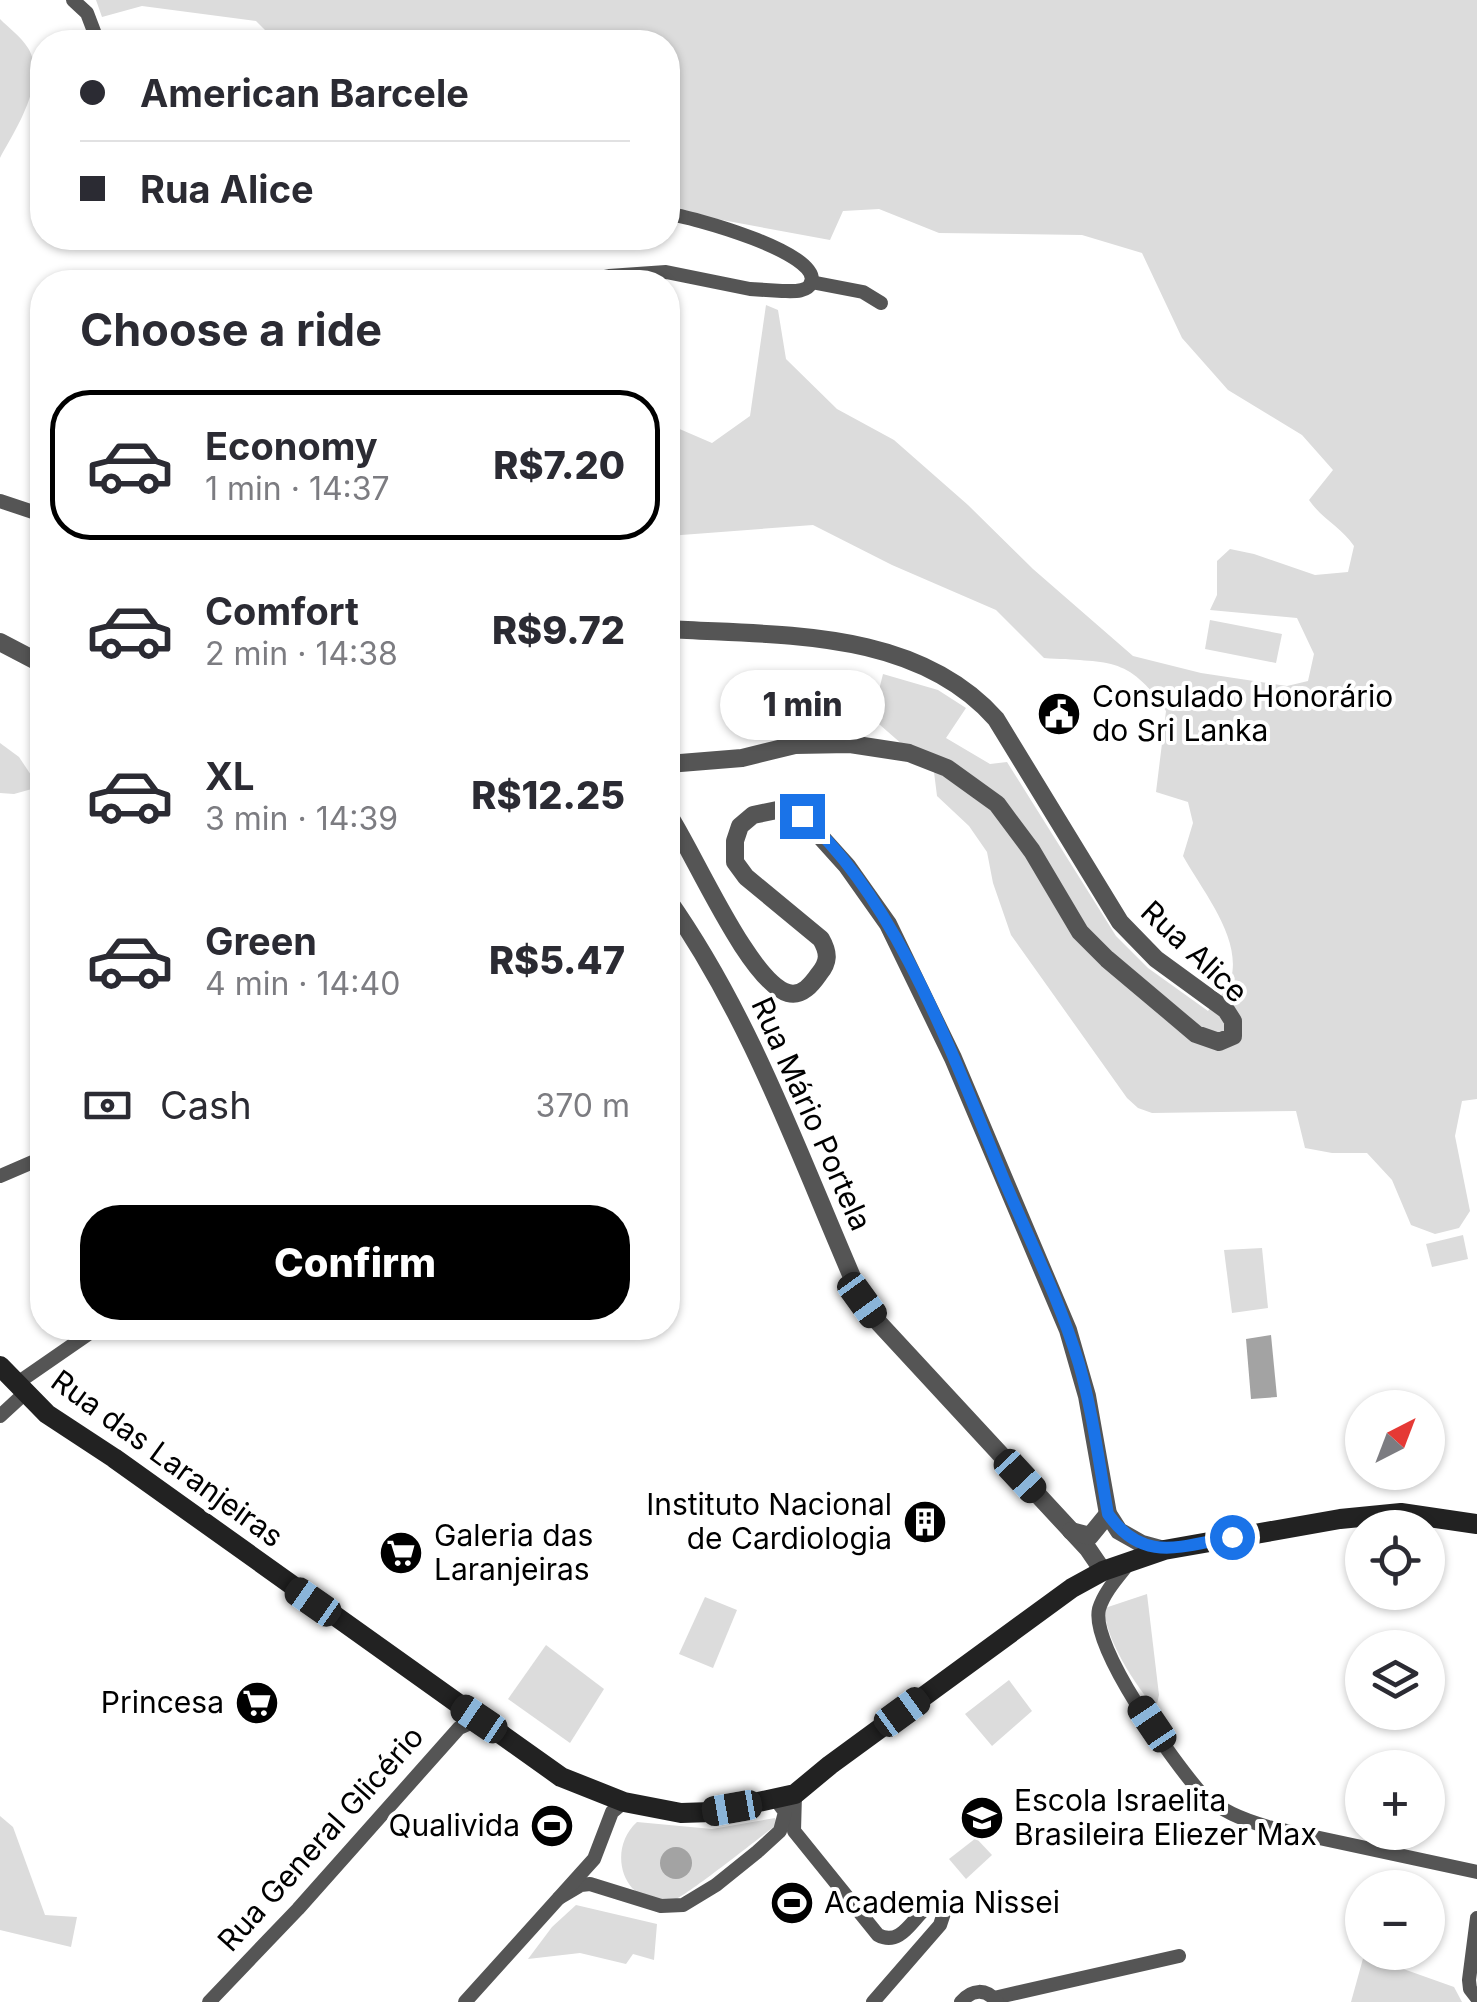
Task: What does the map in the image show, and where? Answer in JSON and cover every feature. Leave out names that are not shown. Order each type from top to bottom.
[{"type":"main road","name":"Rua das Laranjeiras","points":[[0,1366],[46,1414],[114,1458],[561,1777],[624,1802],[681,1813],[712,1812],[784,1797],[1072,1588],[1164,1550],[1340,1519],[1401,1513],[1477,1524]]},
{"type":"street","points":[[74,0],[88,14],[94,30]]},
{"type":"street","points":[[680,217],[714,224],[770,246],[805,264],[811,282],[808,288],[782,291],[680,276]]},
{"type":"street","points":[[811,282],[864,292],[881,303]]},
{"type":"street","points":[[0,500],[30,511]]},
{"type":"street","name":"Rua Alice","points":[[680,630],[828,639],[885,652],[954,680],[978,698],[996,719],[1120,922],[1156,959],[1226,1010],[1233,1021],[1233,1036],[1219,1042],[1196,1034],[1106,959],[1080,932],[1032,851],[997,804],[946,768],[909,753],[850,744],[795,745],[742,758],[680,763]]},
{"type":"street","points":[[0,642],[30,658]]},
{"type":"street","points":[[680,835],[750,958],[788,993],[808,988],[827,961],[827,949],[822,939],[746,877],[735,862],[740,826],[753,815],[786,808],[802,816],[847,866],[888,924],[953,1058],[1068,1330],[1087,1396],[1108,1514],[1120,1530],[1142,1544],[1164,1550]]},
{"type":"street","name":"Rua Mário Portela","points":[[680,917],[734,1008],[862,1300],[1104,1572]]},
{"type":"street","points":[[0,1176],[30,1163]]},
{"type":"street","points":[[0,1416],[21,1388],[82,1340]]},
{"type":"street","points":[[1071,1531],[1090,1536],[1108,1514]]},
{"type":"street","points":[[1129,1563],[1100,1609],[1103,1642],[1116,1670],[1200,1792],[1218,1808],[1252,1822],[1477,1872]]},
{"type":"street","name":"Rua General Glicério","points":[[209,2002],[298,1909],[459,1728],[479,1719]]},
{"type":"street","points":[[593,1792],[603,1810],[605,1826]]},
{"type":"street","points":[[784,1797],[787,1831],[883,1938],[900,1936],[928,1906],[937,1906],[944,1913],[940,1926],[873,2002]]},
{"type":"street","points":[[465,2002],[594,1858],[612,1812],[624,1802]]},
{"type":"street","points":[[559,1898],[580,1885],[590,1884],[662,1906],[683,1905],[787,1831]]},
{"type":"street","points":[[1477,1918],[1469,1980],[1477,1998]]},
{"type":"street","points":[[961,2002],[976,1992],[996,2000],[1179,1956]]},
{"type":"shaded area","points":[[96,0],[1477,0],[1477,1099],[1462,1101],[1455,1136],[1470,1211],[1459,1228],[1435,1234],[1411,1225],[1392,1180],[1367,1153],[1305,1148],[1296,1111],[1152,1113],[1138,1108],[1011,935],[987,852],[969,826],[937,796],[934,772],[872,718],[883,674],[938,690],[966,708],[946,738],[990,764],[1007,762],[1116,936],[1148,968],[1208,1011],[1231,979],[1231,948],[1219,916],[1183,856],[1193,823],[1188,802],[1156,792],[1166,711],[1140,679],[1114,665],[1044,658],[996,610],[813,525],[680,535],[680,429],[712,443],[750,416],[766,305],[778,310],[786,359],[837,409],[894,440],[1133,656],[1201,673],[1287,686],[1308,681],[1314,654],[1297,618],[1210,610],[1217,595],[1217,561],[1230,549],[1315,575],[1348,572],[1354,546],[1309,500],[1333,470],[1302,435],[1228,390],[1182,338],[1142,253],[1082,235],[939,233],[879,209],[843,211],[830,240],[680,212],[680,30],[265,30],[256,21],[142,6],[102,17]]},
{"type":"shaded area","points":[[0,19],[28,48],[30,96],[0,158]]},
{"type":"shaded area","points":[[1210,620],[1282,634],[1276,663],[1205,649]]},
{"type":"shaded area","points":[[0,743],[19,757],[30,774],[30,790],[0,793]]},
{"type":"shaded area","points":[[1463,1235],[1468,1259],[1432,1267],[1426,1244]]},
{"type":"shaded area","points":[[1262,1248],[1268,1308],[1232,1313],[1224,1250]]},
{"type":"shaded area","points":[[1271,1335],[1277,1397],[1251,1399],[1246,1339]]},
{"type":"shaded area","points":[[1147,1594],[1159,1695],[1156,1708],[1122,1661],[1109,1632],[1105,1608]]},
{"type":"shaded area","points":[[705,1597],[737,1610],[713,1668],[679,1654]]},
{"type":"shaded area","points":[[546,1645],[604,1689],[570,1743],[508,1699]]},
{"type":"shaded area","points":[[1009,1680],[1032,1711],[992,1746],[965,1714]]},
{"type":"shaded area","points":[[0,1816],[13,1827],[45,1915],[77,1917],[71,1947],[0,1930]]},
{"type":"shaded area","points":[[775,1818],[778,1824],[671,1901],[641,1896],[624,1875],[622,1848],[637,1822],[712,1829]]},
{"type":"shaded area","points":[[976,1838],[992,1855],[966,1879],[949,1859]]},
{"type":"shaded area","points":[[676,1847],[687,1852],[692,1863],[687,1874],[676,1879],[665,1874],[660,1863],[665,1852]]},
{"type":"shaded area","points":[[576,1905],[657,1924],[654,1960],[633,1954],[626,1964],[580,1953],[528,1959],[552,1927]]},
{"type":"shaded area","points":[[1360,1970],[1406,1970],[1454,1987],[1462,2002],[1351,2002]]},
{"type":"place","name":"Consulado Honorário do Sri Lanka","points":[[1059,714]]},
{"type":"place","name":"Instituto Nacional de Cardiologia","points":[[925,1522]]},
{"type":"place","name":"Galeria das Laranjeiras","points":[[401,1553]]},
{"type":"place","name":"Princesa","points":[[257,1703]]},
{"type":"place","name":"Escola Israelita Brasileira Eliezer Max","points":[[982,1818]]},
{"type":"place","name":"Qualivida","points":[[552,1826]]},
{"type":"place","name":"Academia Nissei","points":[[792,1903]]},
{"type":"route","points":[[802,816],[847,866],[888,924],[953,1058],[1068,1330],[1087,1396],[1108,1514],[1120,1530],[1142,1544],[1164,1550],[1232,1537]]}]
